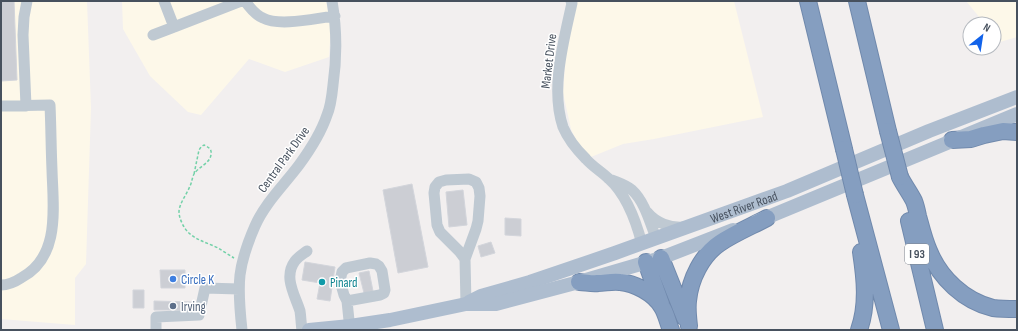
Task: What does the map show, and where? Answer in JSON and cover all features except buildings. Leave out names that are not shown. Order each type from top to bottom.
[{"type":"highway","points":[[808,1],[854,195],[891,330]]},
{"type":"highway","name":"I 93","points":[[857,1],[936,330]]},
{"type":"highway","points":[[952,140],[971,139],[1003,131],[1017,132]]},
{"type":"highway","points":[[900,178],[914,201],[929,252],[942,274],[959,292],[979,303],[992,308],[1017,309]]},
{"type":"highway","points":[[690,328],[688,300],[697,270],[702,261],[711,250],[720,243],[767,218]]},
{"type":"highway","points":[[859,330],[862,321],[865,296],[865,276],[861,250],[861,219]]},
{"type":"highway","points":[[662,258],[690,328]]},
{"type":"highway","points":[[646,262],[671,330]]},
{"type":"highway","points":[[579,282],[621,282],[642,289],[651,295],[662,306]]},
{"type":"main road","name":"West River Road","points":[[466,304],[481,296],[530,282],[642,244],[787,191],[929,131],[1017,97]]},
{"type":"main road","name":"West River Road","points":[[309,330],[350,328],[466,304],[496,304],[662,258],[767,218],[1017,114]]},
{"type":"main road","points":[[656,238],[662,258]]},
{"type":"main road","points":[[642,244],[646,262]]},
{"type":"street","points":[[26,106],[23,35],[27,1]]},
{"type":"street","points":[[164,1],[174,27]]},
{"type":"street","points":[[153,35],[241,1]]},
{"type":"street","points":[[245,1],[258,15],[270,21],[288,22],[335,16]]},
{"type":"street","name":"Central Park Drive","points":[[242,330],[240,276],[250,238],[261,214],[309,151],[328,114],[336,64],[337,44],[335,16],[332,1]]},
{"type":"street","name":"Market Drive","points":[[571,1],[572,3],[559,72],[558,100],[561,117],[567,135],[579,152],[592,165],[610,179],[632,190],[640,200],[656,238]]},
{"type":"street","points":[[1,106],[50,105],[54,212],[48,246],[44,256],[34,269],[26,276],[6,285],[1,285]]},
{"type":"street","points":[[465,259],[440,232],[437,225],[434,193],[435,187],[439,182],[446,180],[469,179],[476,182],[479,188],[480,196],[478,221],[465,259],[466,304]]},
{"type":"street","name":"Market Drive","points":[[610,179],[628,206],[638,228],[642,244]]},
{"type":"street","name":"Market Drive","points":[[644,209],[653,218],[673,227],[690,226]]},
{"type":"street","points":[[302,330],[300,313],[290,282],[290,272],[296,259],[307,251]]},
{"type":"street","points":[[156,330],[156,317],[199,315],[205,288],[240,289]]},
{"type":"street","points":[[347,301],[350,328]]},
{"type":"path","points":[[194,174],[207,162],[212,154],[211,150],[204,145],[199,150],[191,184],[180,205],[179,215],[184,228],[194,238],[217,248],[242,264]]},
{"type":"shaded area","points":[[1,1],[87,1],[91,108],[86,264],[75,278],[75,325],[1,319]]},
{"type":"shaded area","points":[[122,1],[326,1],[331,27],[329,57],[285,72],[249,59],[201,115],[188,112],[150,76],[123,29]]},
{"type":"shaded area","points":[[572,1],[734,1],[763,117],[623,144],[591,157],[578,144],[571,129],[563,93]]},
{"type":"shaded area","points":[[966,1],[1017,1],[1017,37],[1002,41],[1002,16],[978,16]]},
{"type":"place","name":"Circle K","points":[[173,279]]},
{"type":"place","name":"Pinard","points":[[322,282]]},
{"type":"place","name":"Irving","points":[[173,306]]}]
